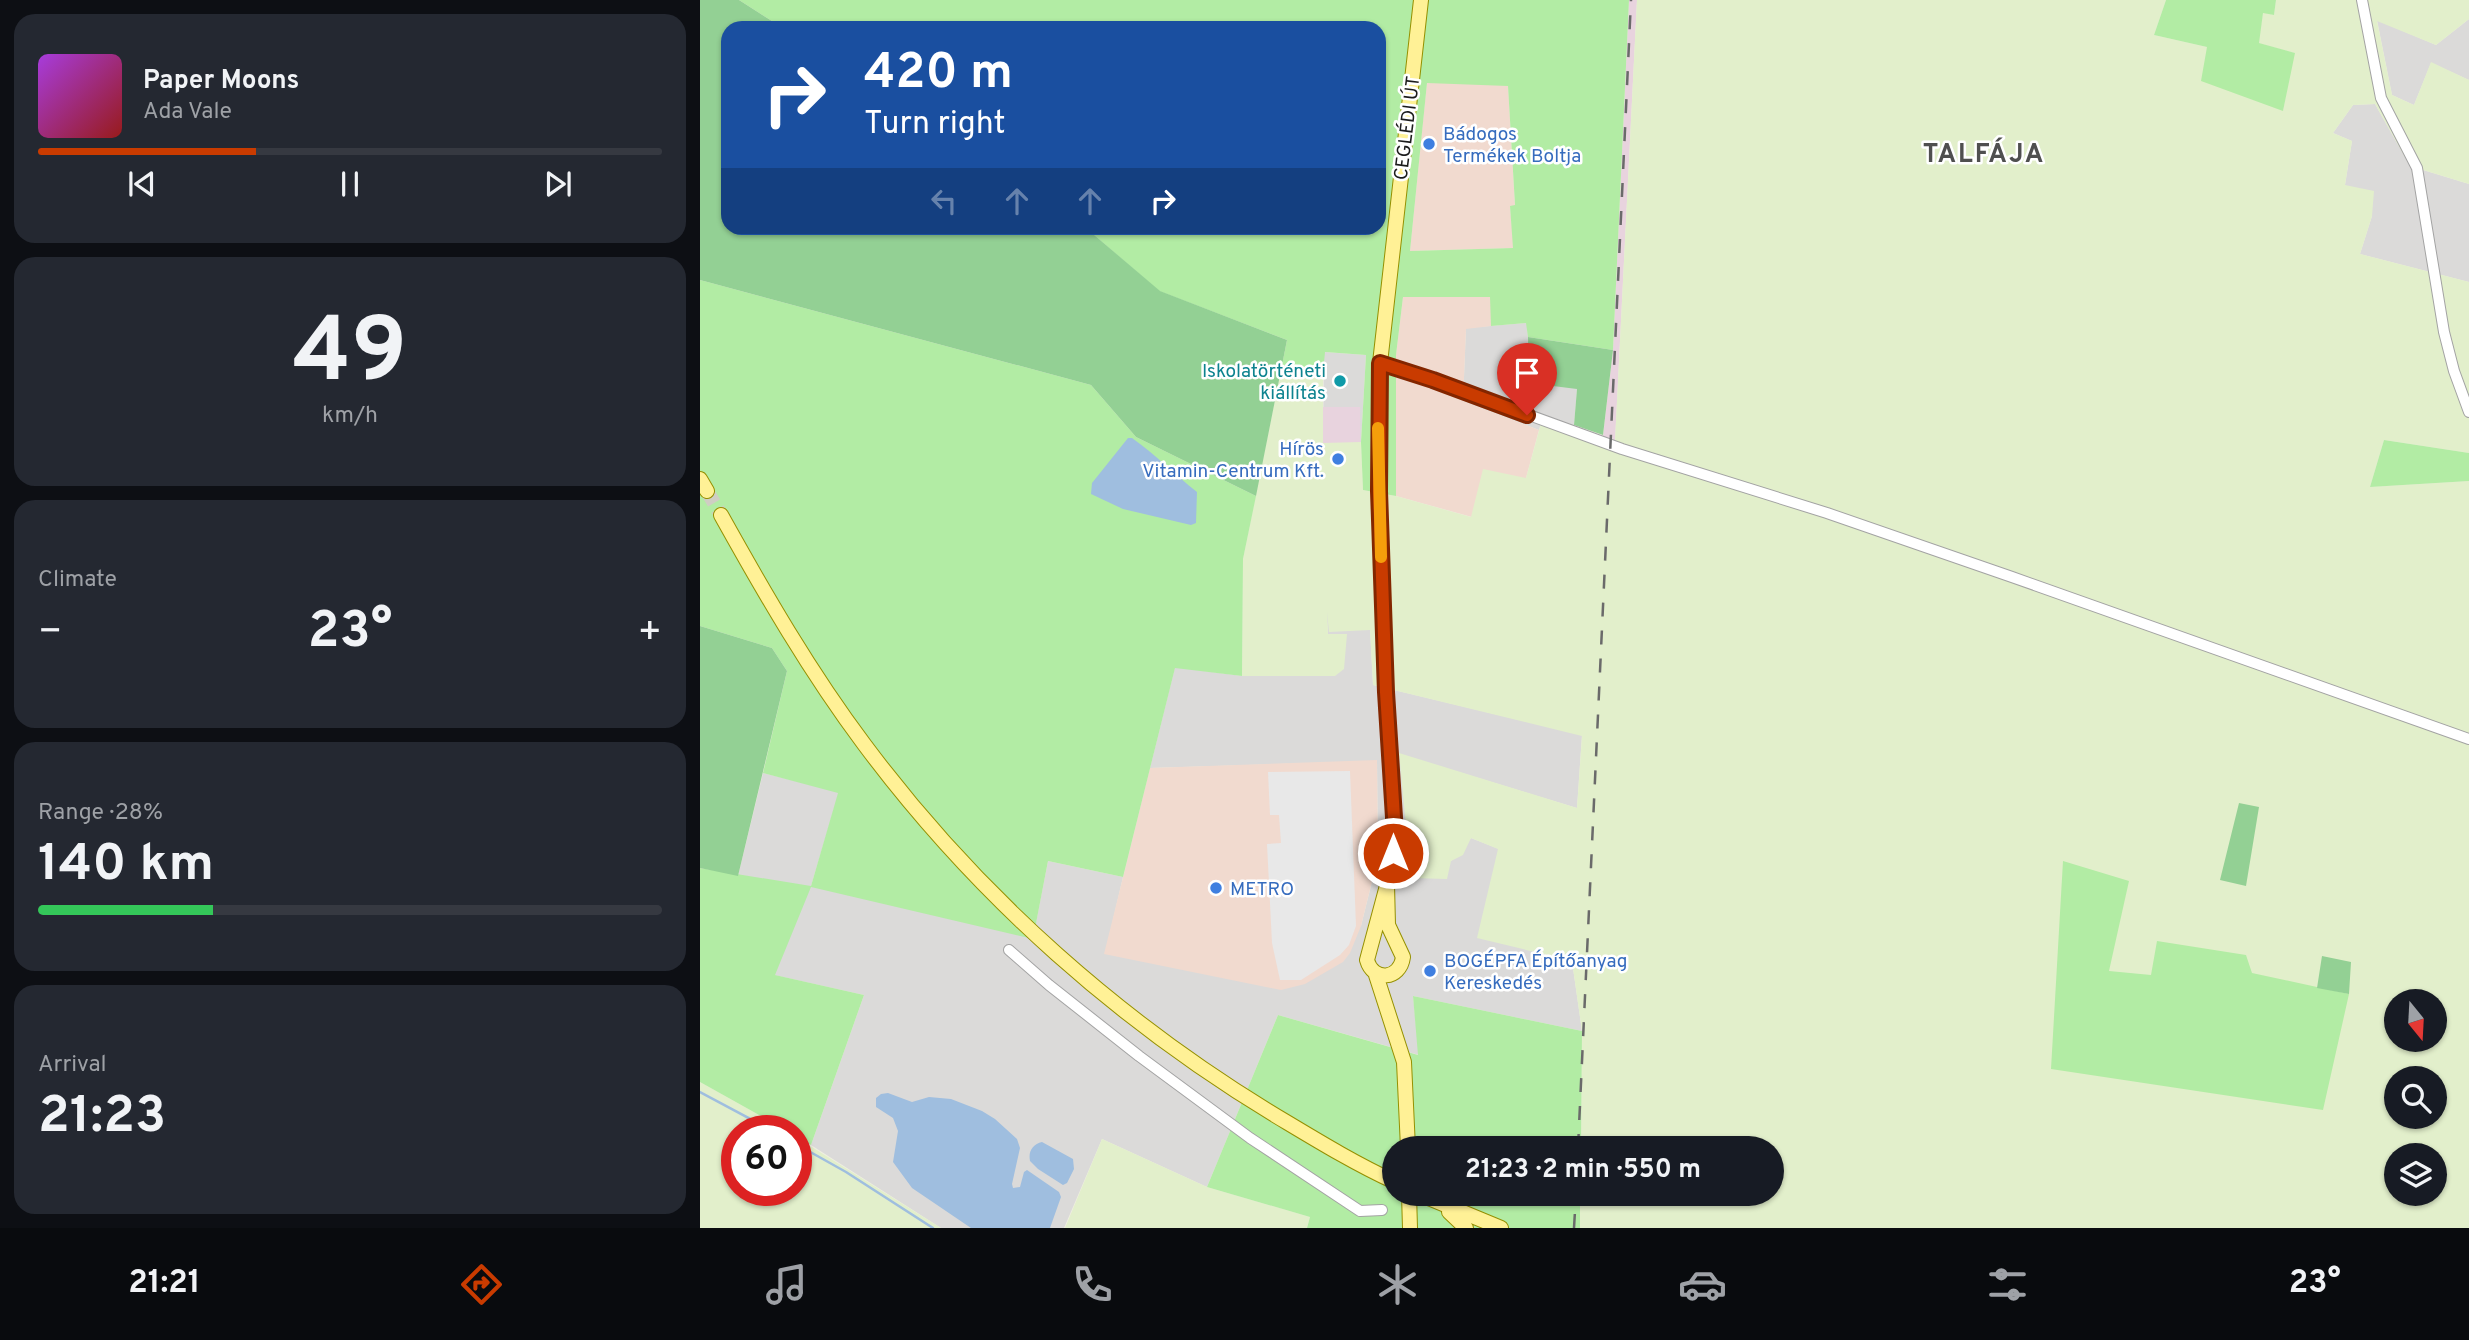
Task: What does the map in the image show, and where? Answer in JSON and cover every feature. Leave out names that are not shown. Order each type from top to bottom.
[{"type":"main road","name":"CEGLÉDI ÚT","points":[[1371,948],[1387,884],[1395,833],[1386,692],[1379,505],[1380,363],[1421,0]]},
{"type":"main road","points":[[721,515],[804,659],[865,745],[912,805],[1006,907],[1110,1000],[1185,1056],[1257,1105],[1382,1177]]},
{"type":"main road","name":"CEGLÉDI ÚT","points":[[1387,884],[1388,925],[1395,944]]},
{"type":"main road","points":[[1376,975],[1385,976],[1399,970],[1403,957],[1395,944],[1382,941],[1371,948],[1368,963],[1376,975],[1396,1031]]},
{"type":"main road","points":[[1394,974],[1392,992],[1396,1031],[1404,1062],[1407,1136]]},
{"type":"main road","points":[[1409,1206],[1410,1228]]},
{"type":"main road","points":[[1440,1206],[1464,1223],[1466,1228]]},
{"type":"main road","points":[[1445,1206],[1484,1225],[1501,1228]]},
{"type":"street","points":[[2362,0],[2381,98],[2417,167],[2444,332],[2469,412]]},
{"type":"street","points":[[1380,363],[1622,449],[1827,513],[2469,739]]},
{"type":"street","points":[[1009,950],[1139,1056],[1250,1138],[1360,1211],[1382,1210]]},
{"type":"shaded area","points":[[1629,0],[1637,0],[1615,442],[1603,436],[1613,350]]},
{"type":"shaded area","points":[[2469,19],[2469,80],[2431,63],[2414,105],[2392,95],[2377,20],[2436,45]]},
{"type":"shaded area","points":[[1427,82],[1508,85],[1515,206],[1510,207],[1514,248],[1410,251]]},
{"type":"shaded area","points":[[2375,104],[2410,166],[2469,184],[2469,282],[2360,254],[2372,216],[2345,185],[2352,141],[2333,133],[2353,105]]},
{"type":"shaded area","points":[[1403,297],[1491,297],[1491,326],[1466,329],[1463,401],[1539,430],[1526,478],[1472,517],[1396,496],[1396,355]]},
{"type":"shaded area","points":[[1527,323],[1528,337],[1577,389],[1574,425],[1543,416],[1539,430],[1463,401],[1466,328]]},
{"type":"shaded area","points":[[1324,352],[1366,355],[1361,442],[1323,443]]},
{"type":"shaded area","points":[[1320,407],[1360,407],[1361,488],[1321,488]]},
{"type":"shaded area","points":[[1368,589],[1373,685],[1582,735],[1577,808],[1399,754],[1451,861],[1471,838],[1499,849],[1572,961],[1582,1031],[1413,996],[1419,1055],[1278,1015],[1207,1187],[1102,1139],[1064,1228],[941,1228],[812,1146],[864,995],[774,975],[738,876],[763,773],[839,792],[811,886],[1033,938],[1048,861],[1123,877],[1105,954],[1361,926],[1378,857],[1377,761],[1150,768],[1175,667],[1242,676],[1346,634],[1328,634],[1325,590]]},
{"type":"shaded area","points":[[1377,760],[1378,857],[1361,926],[1350,953],[1343,962],[1305,984],[1281,990],[1104,954],[1150,768]]},
{"type":"shaded area","points":[[1350,771],[1356,926],[1349,945],[1340,955],[1301,980],[1280,980],[1272,943],[1267,844],[1281,843],[1279,815],[1270,815],[1268,772]]},
{"type":"green space","points":[[700,0],[739,0],[772,21],[721,21],[721,235],[1094,235],[1160,291],[1287,340],[1256,496],[1136,437],[1091,385],[700,280]]},
{"type":"green space","points":[[739,0],[1629,0],[1613,350],[1528,337],[1526,323],[1491,326],[1490,297],[1403,297],[1396,355],[1396,496],[1363,490],[1361,442],[1366,355],[1325,352],[1323,373],[1281,370],[1287,340],[1159,291],[1094,235],[1386,235],[1386,21],[772,21]],"holes":[[[1427,83],[1508,86],[1515,205],[1510,206],[1513,248],[1410,251]]]},
{"type":"green space","points":[[1637,0],[2166,0],[2154,35],[2207,47],[2283,111],[2294,53],[2258,43],[2263,12],[2274,15],[2276,0],[2469,0],[2469,19],[2436,45],[2377,21],[2392,95],[2414,105],[2431,62],[2469,80],[2469,184],[2410,166],[2375,104],[2353,105],[2333,133],[2352,141],[2345,185],[2374,191],[2372,216],[2360,254],[2469,282],[2469,453],[2384,440],[2370,487],[2469,481],[2469,1228],[1580,1228],[1580,1206],[1784,1206],[1784,1136],[1581,1136],[1582,1031],[1572,961],[1477,938],[1498,849],[1471,838],[1463,855],[1451,861],[1447,879],[1411,878],[1399,753],[1577,808],[1582,736],[1373,685],[1370,630],[1329,632],[1327,612],[1328,634],[1347,634],[1344,669],[1335,676],[1242,676],[1243,559],[1281,370],[1323,373],[1323,443],[1361,442],[1363,490],[1396,496],[1471,517],[1483,469],[1526,478],[1543,416],[1615,441]]},
{"type":"green space","points":[[2166,0],[2276,0],[2274,15],[2263,13],[2259,43],[2295,53],[2283,111],[2201,81],[2207,47],[2154,35]]},
{"type":"green space","points":[[700,280],[1091,385],[1136,437],[1256,496],[1243,559],[1242,676],[1175,668],[1123,877],[1048,861],[1033,939],[811,887],[775,975],[864,995],[812,1142],[812,1115],[759,1115],[700,1082],[700,868],[811,886],[838,793],[763,773],[787,671],[772,648],[700,626]]},
{"type":"green space","points":[[1528,337],[1613,350],[1603,435],[1574,425],[1577,389],[1529,383]]},
{"type":"green space","points":[[2384,440],[2469,453],[2469,481],[2370,487]]},
{"type":"green space","points":[[700,626],[772,648],[787,671],[738,876],[700,868]]},
{"type":"green space","points":[[2239,803],[2259,807],[2246,886],[2220,880]]},
{"type":"green space","points":[[2063,861],[2129,881],[2109,971],[2151,975],[2157,941],[2246,955],[2252,973],[2349,994],[2323,1110],[2051,1069]]},
{"type":"green space","points":[[2322,956],[2351,962],[2349,994],[2317,988]]},
{"type":"green space","points":[[1413,996],[1582,1031],[1581,1136],[1382,1136],[1382,1206],[1580,1206],[1580,1228],[1307,1228],[1310,1217],[1207,1187],[1278,1015],[1418,1055]]},
{"type":"green space","points":[[700,1082],[759,1115],[721,1115],[721,1206],[812,1206],[812,1147],[941,1228],[700,1228]]},
{"type":"green space","points":[[1102,1139],[1207,1187],[1310,1217],[1307,1228],[1065,1228]]},
{"type":"water","points":[[1128,438],[1141,444],[1197,492],[1196,523],[1191,525],[1123,509],[1091,494],[1092,483]]},
{"type":"water","points":[[888,1093],[912,1102],[929,1097],[951,1099],[995,1119],[1017,1139],[1020,1148],[1013,1188],[1020,1187],[1027,1170],[1059,1192],[1061,1197],[1050,1228],[971,1228],[912,1188],[893,1162],[898,1131],[893,1118],[876,1107],[876,1098]]},
{"type":"water","points":[[1042,1142],[1073,1159],[1074,1169],[1067,1183],[1063,1185],[1030,1161],[1032,1148]]},
{"type":"waterway","points":[[700,1092],[743,1115]]},
{"type":"waterway","points":[[812,1153],[933,1228]]},
{"type":"tunnel","points":[[707,491],[721,515]]},
{"type":"railway","points":[[1579,1136],[1631,0]]},
{"type":"railway","points":[[1574,1228],[1575,1206]]},
{"type":"slow traffic","points":[[1378,428],[1381,557]]},
{"type":"place","name":"Bádogos Termékek Boltja","points":[[1429,144]]},
{"type":"place","name":"Iskolatörténeti kiállítás","points":[[1340,381]]},
{"type":"place","name":"Hírös Vitamin-Centrum Kft.","points":[[1338,459]]},
{"type":"place","name":"METRO","points":[[1216,888]]},
{"type":"place","name":"BOGÉPFA Építőanyag Kereskedés","points":[[1430,971]]},
{"type":"district","name":"TALFÁJA","points":[[1984,153]]},
{"type":"route","points":[[1393,853],[1395,833],[1386,692],[1379,491],[1380,363],[1527,415]]}]
